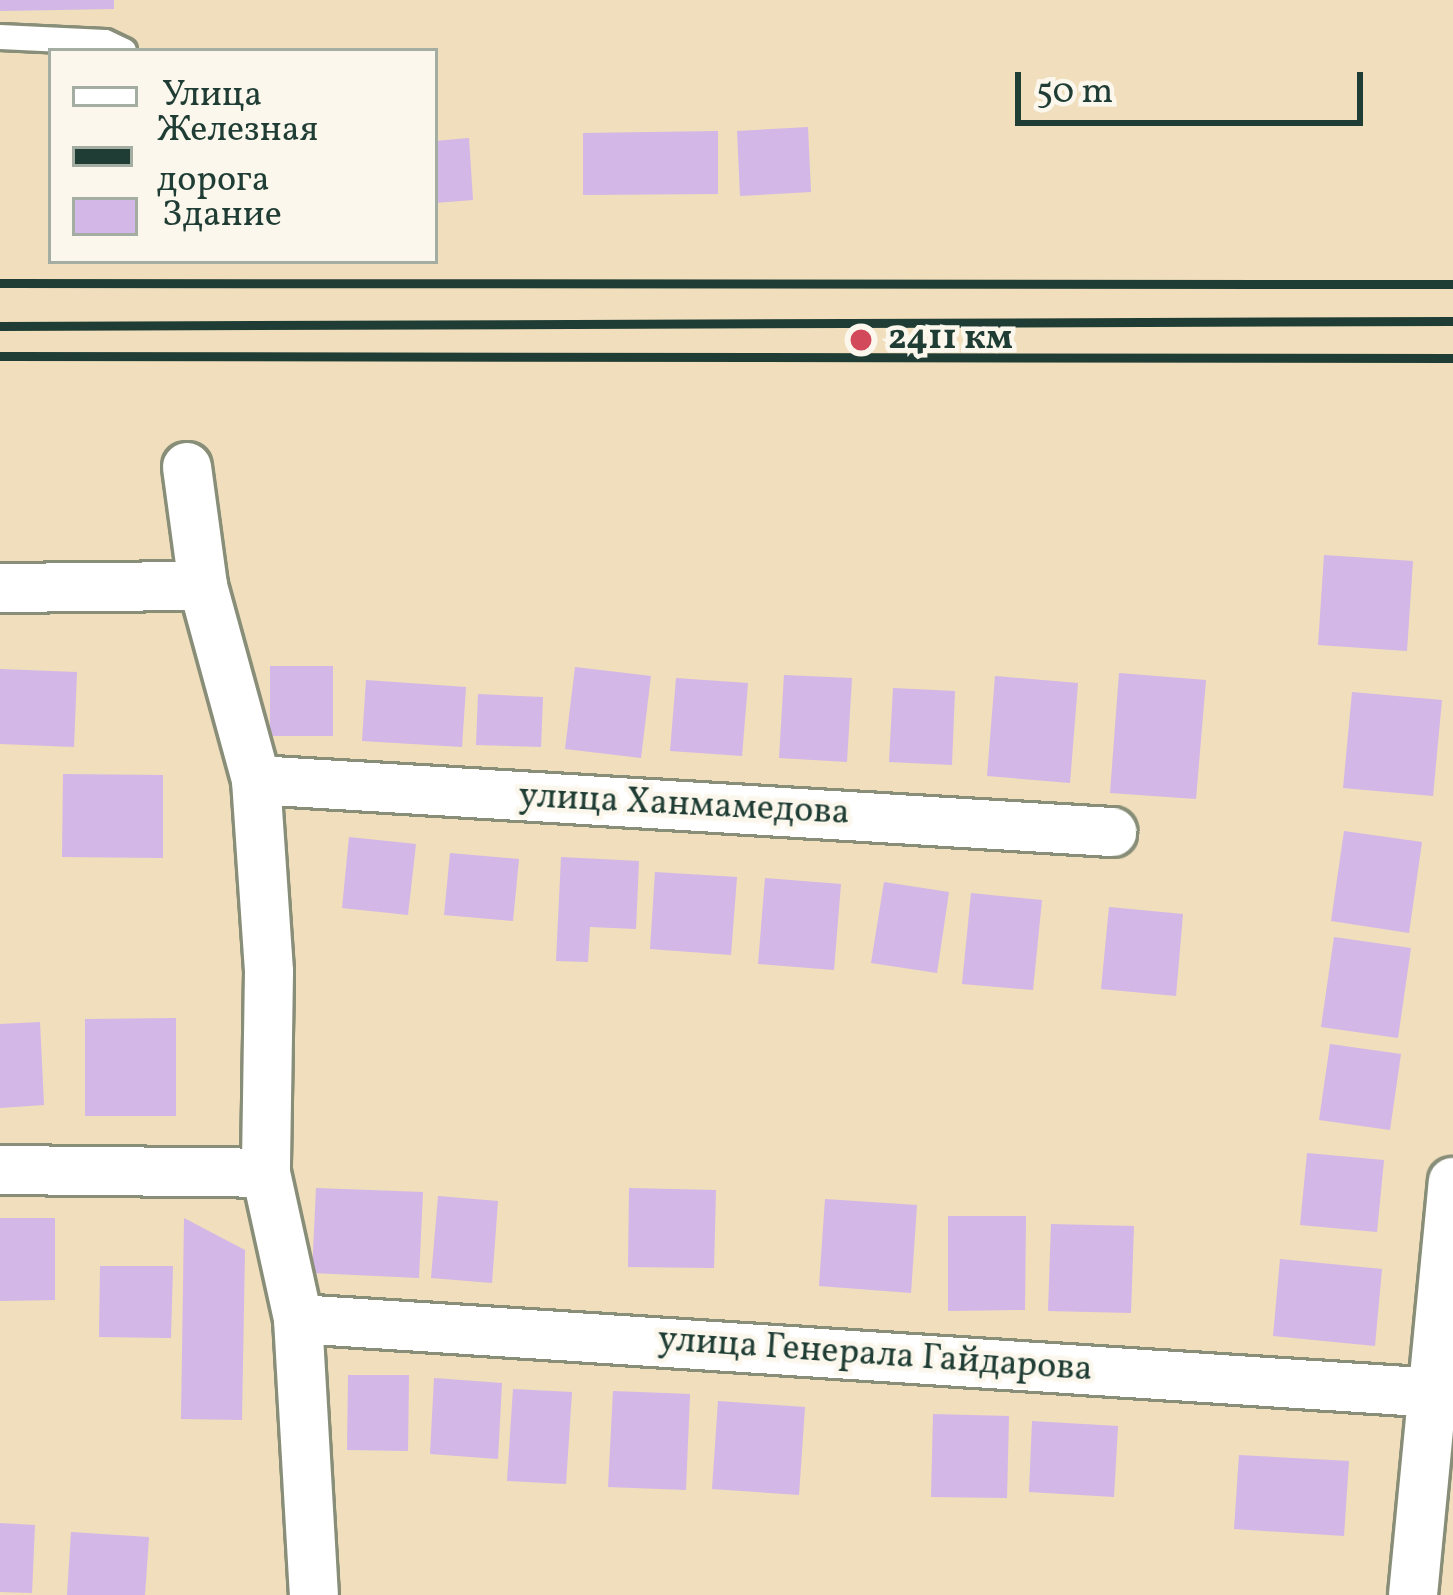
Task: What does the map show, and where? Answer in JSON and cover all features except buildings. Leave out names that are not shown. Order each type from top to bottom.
[{"type":"street","points":[[187,467],[203,586],[256,780],[269,972],[266,1173],[298,1318],[314,1595]]},
{"type":"street","points":[[0,588],[203,586]]},
{"type":"street","name":"улица Ханмамедова","points":[[256,780],[1112,832]]},
{"type":"street","points":[[0,1170],[266,1173]]},
{"type":"street","points":[[1414,1595],[1444,1393],[1453,1182]]},
{"type":"street","name":"улица Генерала Гайдарова","points":[[298,1318],[1444,1393]]},
{"type":"lane","points":[[0,37],[105,42],[118,48]]},
{"type":"railway","points":[[0,283],[1453,284]]},
{"type":"railway","points":[[0,326],[1453,321]]},
{"type":"railway","points":[[0,356],[1453,358]]},
{"type":"place","name":"2411 км","points":[[861,340]]}]
